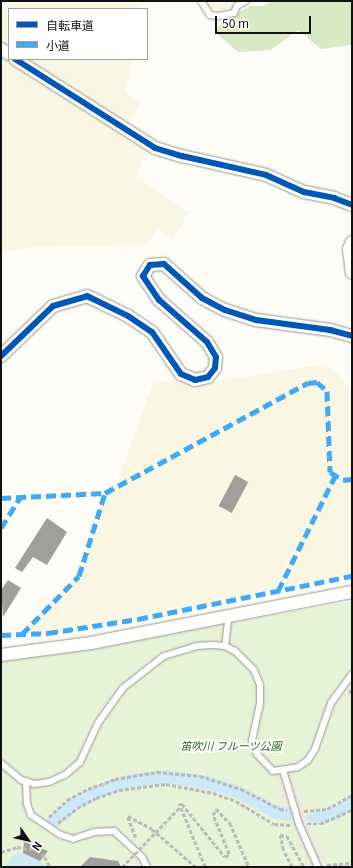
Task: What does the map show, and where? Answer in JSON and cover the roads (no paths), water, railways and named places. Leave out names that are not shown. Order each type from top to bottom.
[{"type":"street","points":[[17,60],[155,148],[182,156],[266,175],[304,192],[352,205]]},
{"type":"street","points":[[352,242],[349,249],[352,273]]},
{"type":"street","points":[[1,356],[53,306],[87,296],[128,316],[152,332],[181,374],[195,380],[208,377],[215,368],[216,357],[207,342],[159,300],[143,276],[150,265],[164,264],[202,298],[225,310],[256,320],[330,330],[352,336]]},
{"type":"street","points":[[1,655],[91,643],[228,615],[352,592]]},
{"type":"lane","points":[[201,1],[210,15],[218,16],[234,13],[237,6],[246,1]]},
{"type":"lane","points":[[225,646],[228,615]]},
{"type":"lane","points":[[1,763],[9,771],[26,781],[35,784],[49,782],[64,775],[80,762],[98,723],[113,699],[151,664],[181,650],[197,646],[225,646],[246,660],[254,670],[260,685],[260,703],[252,741],[257,754],[273,771],[298,767],[308,760],[315,749],[331,702],[352,674]]},
{"type":"lane","points":[[283,770],[299,824],[318,867]]},
{"type":"lane","points":[[26,781],[27,804],[31,815],[53,830],[73,839],[94,832],[114,830],[142,857],[147,867]]},
{"type":"water","points":[[23,853],[40,861],[46,867],[5,867],[12,856]]},
{"type":"waterway","points":[[51,822],[78,801],[96,792],[130,780],[166,776],[206,782],[238,792],[274,811],[289,814]]},
{"type":"waterway","points":[[312,818],[335,813],[352,802]]},
{"type":"park label","name":"笛吹川 フルーツ公園","points":[[231,745]]}]
